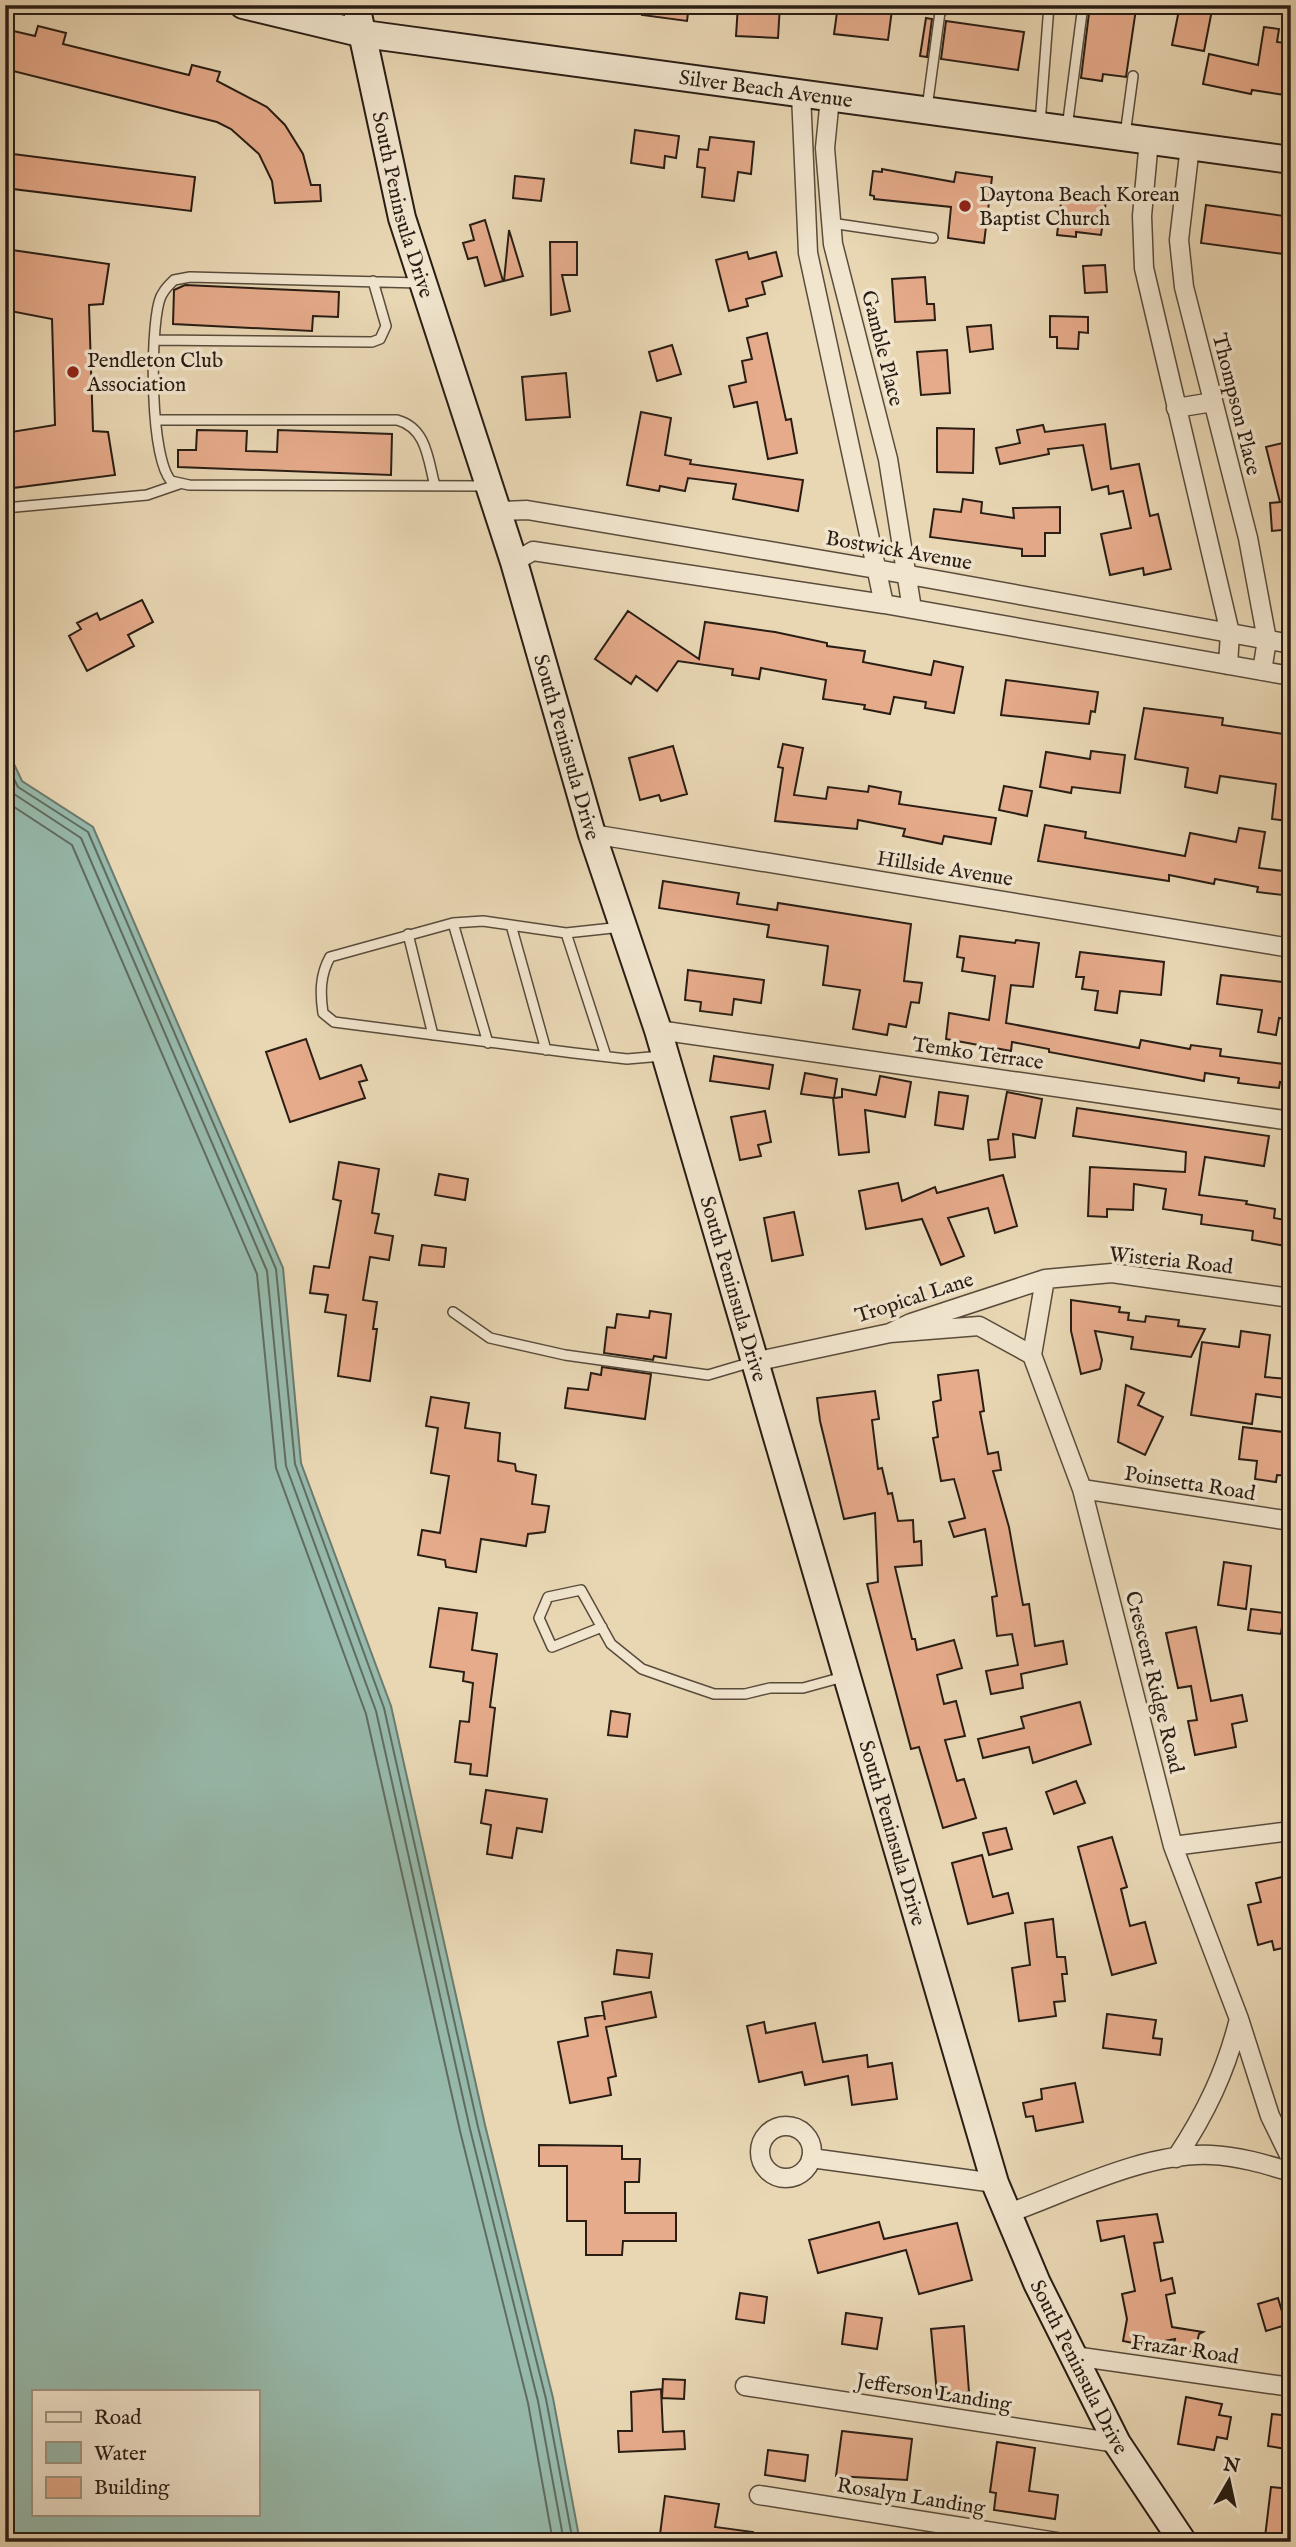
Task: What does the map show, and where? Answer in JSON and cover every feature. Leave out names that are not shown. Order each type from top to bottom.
[{"type":"main road","name":"Silver Beach Avenue","points":[[243,5],[364,33],[1291,160]]},
{"type":"main road","name":"South Peninsula Drive","points":[[356,5],[402,218],[514,562],[592,834],[666,1056],[995,2183],[1037,2283],[1117,2443],[1183,2542]]},
{"type":"street","points":[[801,94],[808,253],[884,604]]},
{"type":"street","name":"Gamble Place","points":[[830,98],[825,148],[831,223],[888,459],[912,609]]},
{"type":"street","points":[[1137,138],[1144,268],[1230,633],[1228,665]]},
{"type":"street","name":"Thompson Place","points":[[1190,146],[1179,240],[1184,287],[1248,538],[1267,640],[1262,671]]},
{"type":"street","points":[[828,348],[858,341]]},
{"type":"street","points":[[1176,408],[1213,402]]},
{"type":"street","name":"Bostwick Avenue","points":[[498,511],[527,510],[908,574],[1291,644]]},
{"type":"street","points":[[514,562],[533,551],[884,604],[1291,676]]},
{"type":"street","name":"Hillside Avenue","points":[[592,834],[1291,948]]},
{"type":"street","name":"Temko Terrace","points":[[658,1030],[1291,1121]]},
{"type":"street","name":"Wisteria Road","points":[[1045,1279],[1112,1273],[1291,1298]]},
{"type":"street","points":[[890,1333],[979,1326],[1032,1355],[1045,1279]]},
{"type":"street","name":"Tropical Lane","points":[[754,1362],[890,1333],[911,1323],[1045,1279]]},
{"type":"street","name":"Crescent Ridge Road","points":[[1032,1355],[1082,1489],[1173,1846],[1239,2019],[1270,2116],[1291,2159]]},
{"type":"street","name":"Poinsetta Road","points":[[1082,1489],[1291,1521]]},
{"type":"street","points":[[1173,1846],[1291,1831]]},
{"type":"street","points":[[1176,2158],[1214,2096],[1228,2063],[1239,2019]]},
{"type":"street","points":[[1009,2213],[1150,2162],[1176,2158],[1210,2155],[1259,2162],[1291,2172]]},
{"type":"street","points":[[811,2158],[995,2183]]},
{"type":"street","name":"Frazar Road","points":[[1074,2356],[1291,2387]]},
{"type":"street","name":"Jefferson Landing","points":[[745,2386],[1117,2443]]},
{"type":"street","name":"Rosalyn Landing","points":[[759,2495],[1057,2542]]},
{"type":"lane","points":[[927,111],[940,12],[952,5]]},
{"type":"lane","points":[[1040,126],[1049,5]]},
{"type":"lane","points":[[1067,129],[1083,5]]},
{"type":"lane","points":[[1133,76],[1137,138]]},
{"type":"lane","points":[[831,223],[933,238]]},
{"type":"lane","points":[[179,484],[171,481],[162,467],[157,420],[154,340],[159,299],[168,286],[182,278],[423,283]]},
{"type":"lane","points":[[154,340],[372,342],[380,339],[386,326],[373,281]]},
{"type":"lane","points":[[157,420],[397,420],[414,427],[424,442],[435,486]]},
{"type":"lane","points":[[5,508],[147,495],[179,484],[489,486]]},
{"type":"lane","points":[[624,927],[566,933],[483,921],[453,923],[408,934],[330,957],[324,968],[320,995],[323,1013],[334,1022],[488,1043],[606,1056],[666,1056]]},
{"type":"lane","points":[[453,923],[488,1043]]},
{"type":"lane","points":[[511,925],[545,1050]]},
{"type":"lane","points":[[566,933],[606,1056]]},
{"type":"lane","points":[[408,934],[433,1035]]},
{"type":"lane","points":[[453,1312],[490,1338],[565,1355],[708,1375],[754,1362]]},
{"type":"lane","points":[[602,1628],[552,1647],[540,1618],[548,1597],[581,1590],[611,1644],[642,1669],[714,1693],[745,1694],[770,1688],[803,1688],[845,1676]]},
{"type":"water","points":[[5,745],[22,781],[93,827],[283,1268],[301,1463],[391,1706],[485,2125],[553,2398],[580,2542],[5,2542]]},
{"type":"building","points":[[643,5],[689,5],[687,21],[642,15]]},
{"type":"building","points":[[738,5],[780,5],[778,38],[736,36]]},
{"type":"building","points":[[838,5],[877,5],[877,9],[892,10],[888,40],[834,34]]},
{"type":"building","points":[[1090,5],[1136,9],[1126,77],[1103,74],[1102,81],[1081,78]]},
{"type":"building","points":[[1180,5],[1213,5],[1204,51],[1172,45]]},
{"type":"building","points":[[926,18],[932,19],[927,57],[920,56]]},
{"type":"building","points":[[946,21],[1024,32],[1018,70],[941,59]]},
{"type":"building","points":[[38,26],[66,33],[63,44],[189,75],[192,65],[220,72],[217,81],[267,107],[285,125],[303,154],[311,185],[320,185],[321,201],[275,203],[272,181],[259,154],[231,129],[217,122],[5,69],[5,29],[35,36]]},
{"type":"building","points":[[1264,27],[1279,29],[1277,42],[1291,44],[1291,96],[1252,90],[1251,94],[1203,84],[1209,54],[1258,65]]},
{"type":"building","points":[[635,130],[679,136],[676,158],[665,156],[664,168],[631,163]]},
{"type":"building","points":[[710,137],[754,142],[751,174],[738,172],[734,201],[702,197],[705,168],[697,167],[699,149],[708,150]]},
{"type":"building","points":[[5,153],[195,177],[191,211],[5,188]]},
{"type":"building","name":"Daytona Beach Korean Baptist Church","points":[[882,169],[954,182],[956,172],[992,177],[984,243],[948,238],[951,207],[874,199],[874,196],[870,195],[873,171],[882,172]]},
{"type":"building","points":[[515,176],[544,179],[541,201],[513,198]]},
{"type":"building","points":[[1062,195],[1106,201],[1101,235],[1076,232],[1076,237],[1057,235]]},
{"type":"building","points":[[1206,205],[1291,217],[1291,255],[1201,243]]},
{"type":"building","points":[[485,220],[503,281],[485,286],[477,257],[468,259],[463,243],[474,240],[470,225]]},
{"type":"building","points":[[509,230],[523,276],[504,281]]},
{"type":"building","points":[[550,242],[577,242],[577,275],[562,275],[570,311],[551,315]]},
{"type":"building","name":"Pendleton Club Association","points":[[5,249],[109,264],[103,304],[89,305],[93,431],[108,432],[115,475],[5,489],[5,433],[55,425],[52,319],[5,310]]},
{"type":"building","points":[[747,252],[749,259],[776,252],[782,276],[762,282],[765,294],[746,299],[748,306],[729,311],[716,260]]},
{"type":"building","points":[[1105,265],[1107,292],[1085,293],[1083,266]]},
{"type":"building","points":[[925,277],[927,304],[934,304],[935,320],[895,322],[892,279]]},
{"type":"building","points":[[185,285],[339,292],[338,317],[313,316],[312,331],[173,324],[174,290]]},
{"type":"building","points":[[1050,316],[1088,317],[1088,333],[1079,332],[1078,349],[1057,348],[1057,337],[1050,337]]},
{"type":"building","points":[[991,325],[993,349],[970,352],[967,327]]},
{"type":"building","points":[[767,333],[786,420],[791,419],[797,453],[768,459],[757,402],[734,407],[729,386],[746,382],[742,361],[752,359],[747,338]]},
{"type":"building","points":[[672,345],[681,374],[657,381],[649,352]]},
{"type":"building","points":[[947,350],[950,393],[921,395],[917,352]]},
{"type":"building","points":[[566,373],[570,417],[526,420],[522,377]]},
{"type":"building","points":[[641,412],[671,418],[665,455],[691,460],[690,464],[803,480],[798,511],[733,499],[736,484],[688,478],[685,491],[660,486],[659,491],[627,485]]},
{"type":"building","points":[[1105,424],[1111,469],[1139,464],[1150,516],[1158,514],[1171,569],[1144,575],[1143,568],[1110,575],[1101,534],[1131,528],[1123,491],[1109,494],[1108,486],[1092,490],[1083,445],[1048,449],[1049,454],[1000,464],[996,448],[1020,443],[1017,430],[1043,425],[1045,432]]},
{"type":"building","points":[[937,428],[974,429],[973,473],[937,472]]},
{"type":"building","points":[[197,430],[247,431],[246,451],[277,452],[278,430],[392,434],[391,475],[178,467],[178,450],[196,450]]},
{"type":"building","points":[[1291,441],[1291,529],[1272,531],[1270,503],[1280,502],[1266,447]]},
{"type":"building","points":[[963,499],[982,502],[981,513],[1014,518],[1013,508],[1060,507],[1060,533],[1045,533],[1045,556],[1022,556],[1022,549],[930,537],[934,509],[961,512]]},
{"type":"building","points":[[142,600],[153,622],[128,635],[134,646],[87,671],[69,636],[81,629],[77,623],[97,613],[100,620]]},
{"type":"building","points":[[628,611],[699,659],[705,622],[775,632],[827,643],[827,646],[865,651],[863,662],[931,675],[934,661],[963,667],[954,713],[925,708],[926,702],[894,697],[890,714],[864,709],[865,705],[823,699],[826,680],[761,668],[759,679],[732,675],[733,669],[678,661],[657,691],[636,676],[631,684],[595,659]]},
{"type":"building","points":[[1006,680],[1098,692],[1095,712],[1091,711],[1089,724],[1001,715]]},
{"type":"building","points":[[1144,708],[1223,718],[1222,725],[1291,735],[1288,821],[1272,819],[1276,784],[1220,776],[1217,793],[1185,787],[1188,768],[1135,759]]},
{"type":"building","points":[[783,744],[803,748],[794,795],[826,799],[828,787],[868,792],[869,786],[901,792],[899,804],[996,818],[991,844],[944,836],[942,844],[903,836],[905,829],[858,820],[857,829],[775,821],[783,768],[778,767]]},
{"type":"building","points":[[673,746],[687,794],[661,801],[659,795],[640,800],[629,758]]},
{"type":"building","points":[[1091,751],[1125,755],[1120,793],[1072,787],[1071,793],[1040,787],[1046,752],[1090,759]]},
{"type":"building","points":[[1004,786],[1032,791],[1027,816],[999,810]]},
{"type":"building","points":[[1045,825],[1086,832],[1085,838],[1185,856],[1190,833],[1236,842],[1239,828],[1265,832],[1259,868],[1291,872],[1291,896],[1257,892],[1258,887],[1215,879],[1214,884],[1169,875],[1169,881],[1038,861]]},
{"type":"building","points":[[663,881],[739,893],[737,904],[777,910],[778,903],[911,924],[904,981],[922,983],[919,1003],[911,1002],[906,1027],[889,1024],[887,1035],[853,1029],[860,990],[823,985],[828,946],[767,937],[769,925],[659,908]]},
{"type":"building","points":[[960,936],[1015,943],[1016,940],[1039,943],[1033,987],[1011,985],[1006,1023],[1139,1048],[1141,1040],[1190,1049],[1191,1045],[1221,1049],[1220,1056],[1291,1065],[1291,1084],[1280,1082],[1279,1088],[1238,1083],[1239,1078],[1205,1073],[1204,1081],[1049,1052],[1049,1049],[1012,1042],[1011,1051],[946,1039],[949,1013],[989,1020],[995,976],[962,971],[964,958],[957,957]]},
{"type":"building","points":[[1080,952],[1164,962],[1161,995],[1120,991],[1117,1013],[1095,1010],[1098,991],[1082,989],[1084,977],[1076,977]]},
{"type":"building","points":[[688,970],[764,980],[761,1003],[734,999],[732,1015],[700,1011],[701,1002],[685,1000]]},
{"type":"building","points":[[1221,975],[1291,983],[1291,1020],[1279,1018],[1276,1035],[1258,1032],[1262,1010],[1217,1004]]},
{"type":"building","points":[[306,1039],[320,1079],[361,1065],[367,1080],[359,1082],[365,1098],[290,1122],[266,1052]]},
{"type":"building","points":[[714,1056],[773,1065],[769,1089],[710,1081]]},
{"type":"building","points":[[805,1073],[837,1079],[834,1098],[842,1097],[842,1089],[876,1095],[880,1076],[911,1082],[905,1117],[865,1110],[869,1152],[839,1155],[833,1098],[801,1094]]},
{"type":"building","points":[[939,1092],[968,1096],[963,1129],[935,1125]]},
{"type":"building","points":[[1007,1092],[1042,1099],[1035,1138],[1013,1134],[1015,1157],[990,1160],[988,1140],[998,1139]]},
{"type":"building","points":[[1077,1108],[1269,1136],[1264,1166],[1205,1157],[1199,1195],[1247,1201],[1246,1204],[1275,1209],[1274,1218],[1291,1221],[1286,1246],[1252,1240],[1253,1231],[1201,1224],[1202,1215],[1163,1209],[1166,1189],[1134,1184],[1133,1210],[1107,1209],[1107,1217],[1088,1216],[1090,1167],[1185,1172],[1186,1152],[1073,1136]]},
{"type":"building","points":[[765,1111],[771,1142],[758,1145],[761,1156],[740,1160],[731,1117]]},
{"type":"building","points":[[339,1162],[379,1169],[372,1213],[379,1214],[375,1233],[393,1236],[389,1260],[370,1257],[363,1300],[377,1302],[373,1329],[377,1329],[370,1381],[338,1376],[346,1315],[325,1312],[328,1295],[310,1293],[314,1266],[329,1268],[341,1201],[333,1199]]},
{"type":"building","points":[[439,1174],[468,1179],[465,1200],[435,1195]]},
{"type":"building","points":[[1003,1175],[1017,1226],[995,1233],[988,1208],[948,1218],[964,1256],[941,1265],[922,1219],[866,1229],[859,1191],[898,1183],[902,1201],[935,1187],[937,1193]]},
{"type":"building","points":[[794,1212],[803,1255],[772,1261],[764,1218]]},
{"type":"building","points":[[422,1245],[446,1248],[444,1267],[419,1265]]},
{"type":"building","points":[[1071,1300],[1120,1307],[1119,1312],[1129,1313],[1128,1320],[1145,1322],[1146,1316],[1179,1320],[1178,1326],[1205,1329],[1191,1357],[1131,1349],[1133,1337],[1095,1331],[1102,1360],[1100,1369],[1081,1374],[1071,1331]]},
{"type":"building","points":[[650,1311],[671,1314],[666,1358],[654,1356],[653,1360],[604,1353],[607,1327],[615,1328],[617,1314],[649,1318]]},
{"type":"building","points":[[1241,1331],[1270,1335],[1265,1377],[1288,1379],[1285,1398],[1256,1394],[1252,1424],[1191,1415],[1202,1342],[1239,1347]]},
{"type":"building","points":[[602,1367],[651,1374],[645,1419],[565,1408],[568,1388],[588,1390],[591,1373],[601,1375]]},
{"type":"building","points":[[978,1370],[984,1411],[980,1412],[988,1454],[998,1452],[1001,1470],[993,1471],[1009,1527],[1023,1605],[1029,1604],[1035,1646],[1063,1641],[1067,1664],[1021,1674],[1023,1688],[991,1694],[986,1671],[1018,1665],[1012,1634],[997,1636],[992,1597],[997,1596],[985,1529],[954,1537],[949,1522],[965,1518],[954,1479],[941,1481],[933,1438],[938,1437],[933,1402],[941,1400],[938,1375]]},
{"type":"building","points":[[1126,1385],[1144,1393],[1138,1405],[1163,1417],[1145,1455],[1118,1442]]},
{"type":"building","points":[[875,1391],[879,1419],[872,1420],[878,1469],[882,1468],[888,1494],[892,1493],[898,1521],[913,1520],[914,1542],[921,1541],[922,1565],[895,1567],[912,1639],[915,1639],[917,1650],[954,1640],[962,1668],[937,1675],[944,1704],[956,1701],[965,1736],[945,1740],[957,1781],[964,1779],[976,1818],[943,1828],[919,1747],[911,1749],[867,1584],[878,1582],[875,1513],[844,1519],[820,1421],[817,1398]]},
{"type":"building","points":[[431,1397],[469,1403],[465,1428],[500,1433],[498,1461],[515,1464],[516,1471],[536,1475],[532,1504],[549,1506],[545,1532],[528,1534],[526,1546],[481,1539],[476,1572],[446,1567],[445,1560],[418,1555],[422,1530],[440,1533],[449,1476],[431,1473],[438,1428],[426,1426]]},
{"type":"building","points":[[1243,1427],[1291,1433],[1291,1476],[1277,1475],[1276,1482],[1255,1479],[1257,1461],[1239,1459]]},
{"type":"building","points":[[1224,1562],[1251,1566],[1246,1609],[1218,1605]]},
{"type":"building","points":[[439,1608],[477,1613],[472,1650],[497,1654],[490,1707],[495,1708],[487,1776],[470,1774],[471,1764],[455,1762],[460,1721],[469,1722],[473,1683],[463,1681],[464,1672],[430,1667]]},
{"type":"building","points":[[1251,1609],[1284,1613],[1281,1634],[1248,1630]]},
{"type":"building","points":[[1196,1627],[1211,1701],[1242,1695],[1247,1721],[1232,1724],[1236,1747],[1195,1755],[1188,1721],[1197,1720],[1191,1686],[1178,1688],[1166,1633]]},
{"type":"building","points":[[1080,1702],[1091,1744],[1033,1763],[1029,1747],[983,1758],[978,1739],[1024,1728],[1021,1717]]},
{"type":"building","points":[[611,1711],[630,1714],[627,1737],[608,1735]]},
{"type":"building","points":[[1076,1781],[1085,1803],[1054,1814],[1046,1792]]},
{"type":"building","points":[[486,1790],[547,1799],[542,1832],[517,1828],[512,1858],[487,1854],[491,1825],[481,1823]]},
{"type":"building","points":[[1006,1828],[1012,1849],[989,1855],[983,1833]]},
{"type":"building","points":[[1112,1837],[1127,1887],[1121,1889],[1130,1926],[1145,1922],[1156,1963],[1112,1975],[1078,1847]]},
{"type":"building","points":[[982,1855],[993,1897],[1008,1893],[1013,1913],[968,1924],[952,1863]]},
{"type":"building","points":[[1291,1875],[1291,1906],[1285,1907],[1291,1946],[1274,1950],[1272,1941],[1258,1945],[1248,1905],[1261,1902],[1256,1883]]},
{"type":"building","points":[[1053,1919],[1057,1957],[1065,1957],[1067,1974],[1062,1974],[1065,2001],[1054,2002],[1056,2016],[1019,2021],[1012,1968],[1030,1965],[1025,1923]]},
{"type":"building","points":[[617,1950],[652,1954],[649,1978],[614,1974]]},
{"type":"building","points":[[651,1992],[656,2017],[606,2027],[616,2076],[608,2078],[611,2095],[570,2103],[558,2042],[588,2036],[585,2018],[604,2015],[605,2020],[602,2002]]},
{"type":"building","points":[[1107,2014],[1156,2020],[1153,2038],[1162,2039],[1160,2055],[1103,2048]]},
{"type":"building","points":[[764,2022],[766,2033],[815,2023],[823,2062],[867,2055],[868,2067],[892,2063],[897,2099],[852,2105],[848,2076],[805,2085],[802,2072],[759,2082],[747,2026]]},
{"type":"building","points":[[1075,2083],[1083,2122],[1036,2131],[1033,2116],[1026,2117],[1023,2103],[1042,2099],[1041,2089]]},
{"type":"building","points":[[539,2145],[622,2146],[622,2159],[640,2159],[639,2182],[625,2182],[625,2213],[676,2213],[676,2241],[623,2241],[622,2255],[586,2255],[586,2221],[567,2221],[567,2166],[539,2166]]},
{"type":"building","points":[[1157,2214],[1163,2242],[1154,2243],[1161,2281],[1172,2278],[1175,2293],[1166,2295],[1172,2327],[1203,2332],[1199,2334],[1195,2352],[1173,2349],[1175,2339],[1143,2345],[1123,2341],[1127,2319],[1122,2294],[1135,2291],[1124,2236],[1101,2241],[1097,2221]]},
{"type":"building","points":[[879,2222],[884,2239],[957,2223],[972,2280],[919,2294],[906,2250],[818,2273],[809,2240]]},
{"type":"building","points":[[740,2293],[767,2297],[764,2323],[736,2319]]},
{"type":"building","points":[[1278,2298],[1286,2325],[1266,2331],[1258,2304]]},
{"type":"building","points":[[846,2313],[882,2318],[877,2349],[842,2344]]},
{"type":"building","points":[[964,2326],[969,2392],[937,2394],[931,2329]]},
{"type":"building","points":[[663,2379],[685,2380],[684,2399],[662,2398]]},
{"type":"building","points":[[661,2389],[663,2432],[684,2431],[685,2449],[619,2452],[618,2431],[632,2431],[631,2392]]},
{"type":"building","points":[[1186,2397],[1222,2404],[1219,2415],[1231,2417],[1227,2439],[1217,2437],[1214,2450],[1178,2444]]},
{"type":"building","points":[[1272,2414],[1291,2416],[1291,2445],[1286,2445],[1286,2449],[1268,2446]]},
{"type":"building","points":[[842,2431],[912,2439],[907,2480],[836,2476]]},
{"type":"building","points":[[997,2442],[1035,2448],[1029,2491],[1058,2495],[1055,2519],[994,2510],[996,2493],[990,2492]]},
{"type":"building","points":[[768,2450],[808,2455],[805,2481],[765,2475]]},
{"type":"building","points":[[1271,2487],[1291,2489],[1291,2540],[1265,2537]]},
{"type":"building","points":[[665,2496],[719,2504],[715,2527],[753,2532],[752,2542],[659,2542]]},
{"type":"place","name":"Daytona Beach Korean Baptist Church","points":[[965,206]]},
{"type":"place","name":"Pendleton Club Association","points":[[73,372]]}]
